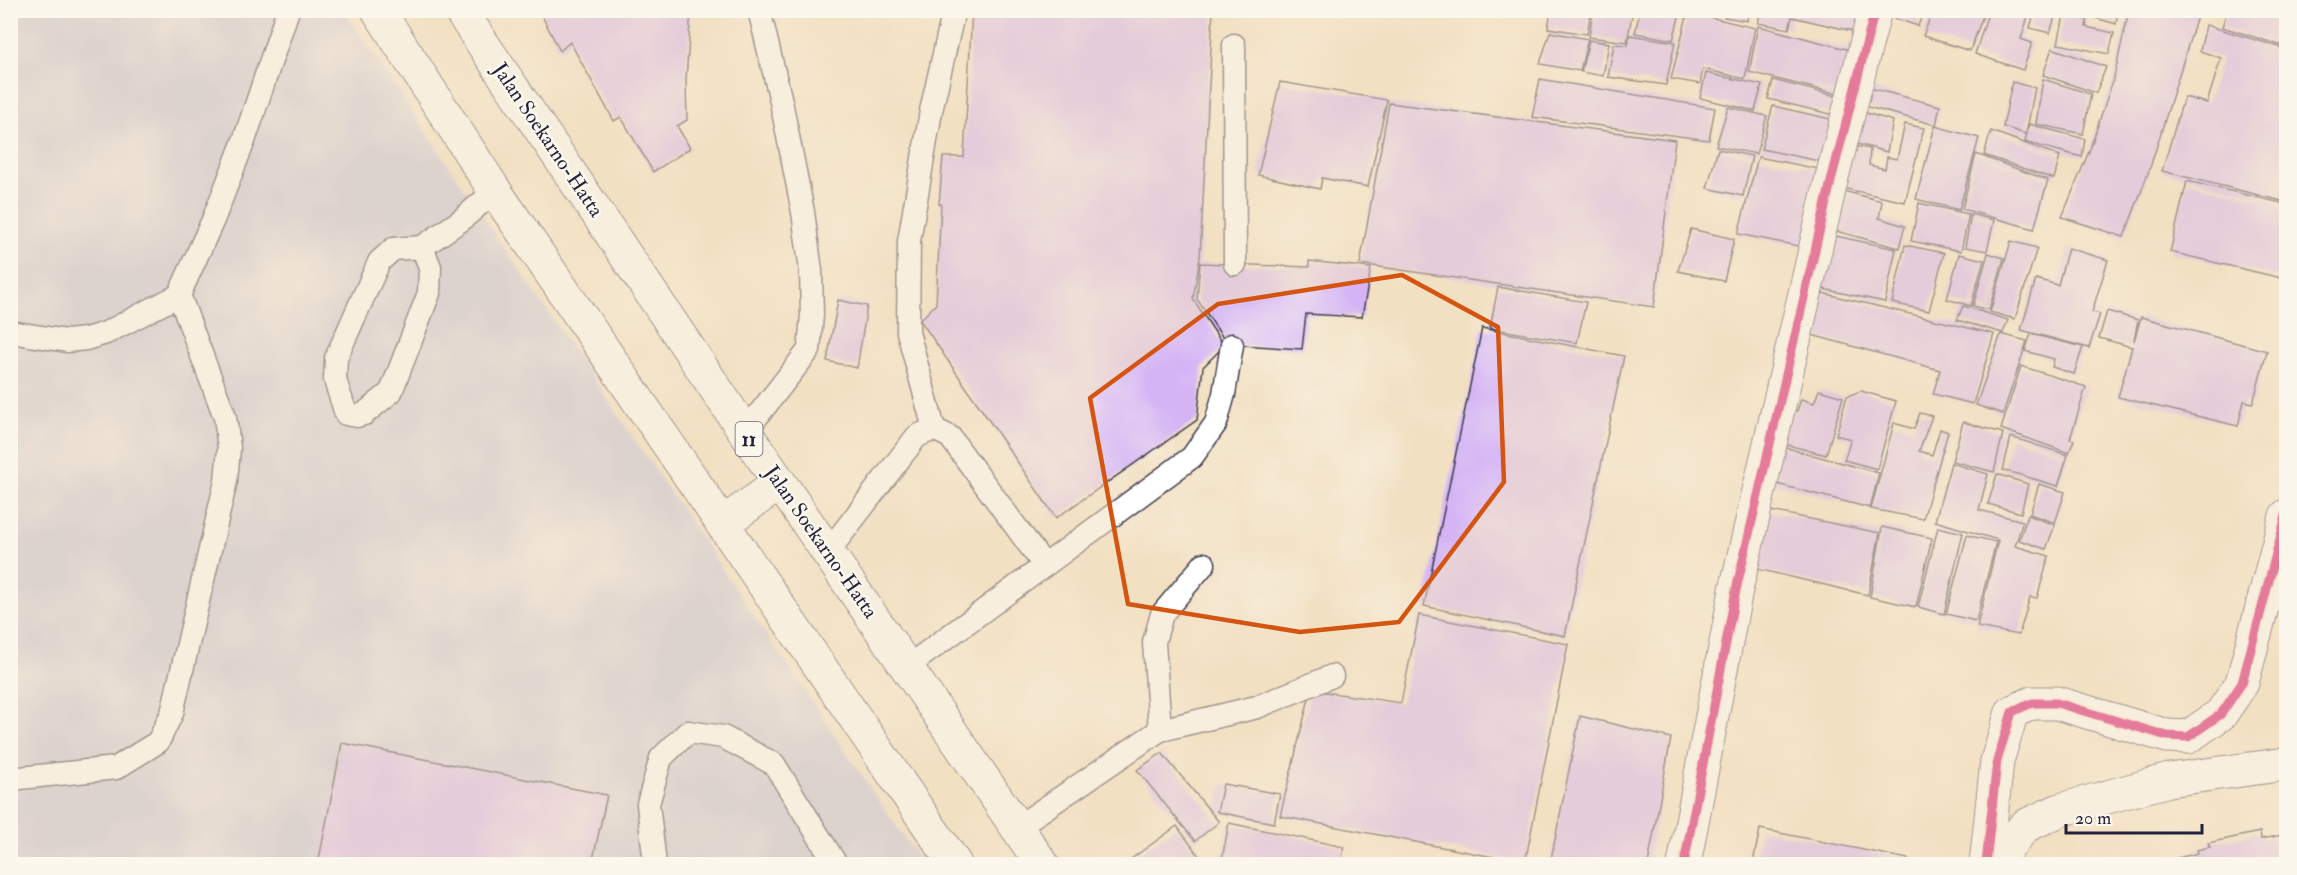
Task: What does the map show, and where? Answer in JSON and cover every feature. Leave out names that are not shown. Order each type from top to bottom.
[{"type":"main road","points":[[378,10],[495,191],[955,864]]},
{"type":"main road","name":"Jalan Soekarno-Hatta","points":[[460,10],[745,432],[1042,864]]},
{"type":"main road","points":[[1683,864],[1736,590],[1832,177],[1875,10]]},
{"type":"main road","points":[[722,525],[780,483]]},
{"type":"main road","points":[[1986,864],[1997,761],[2012,712],[2032,703],[2057,703],[2167,736],[2188,736],[2221,714],[2242,683],[2286,516]]},
{"type":"main road","points":[[1993,864],[2025,826],[2060,810],[2169,780],[2286,764]]},
{"type":"lane","points":[[10,332],[67,341],[86,339],[106,333],[179,295],[213,220],[245,138],[288,10]]},
{"type":"lane","points":[[745,432],[809,350],[812,315],[811,271],[803,212],[781,101],[759,10]]},
{"type":"lane","points":[[933,429],[908,332],[909,241],[930,111],[954,10]]},
{"type":"lane","points":[[1234,45],[1235,264]]},
{"type":"lane","points":[[422,247],[430,267],[429,293],[391,392],[363,414],[357,416],[346,414],[335,380],[336,358],[379,262],[393,249],[422,247],[460,221],[495,191]]},
{"type":"lane","points":[[10,779],[116,768],[158,742],[172,713],[226,482],[229,448],[225,417],[179,295]]},
{"type":"lane","points":[[907,667],[1192,457],[1216,423],[1224,394],[1232,345]]},
{"type":"lane","points":[[828,552],[917,436],[933,429],[950,437],[1044,565]]},
{"type":"lane","points":[[1161,730],[1154,642],[1162,614],[1204,564]]},
{"type":"lane","points":[[1016,828],[1161,730],[1257,707],[1332,676]]},
{"type":"lane","points":[[655,864],[648,804],[661,758],[688,732],[723,736],[774,764],[836,864]]},
{"type":"highlighted area","points":[[1402,275],[1498,327],[1504,482],[1399,622],[1300,632],[1128,604],[1090,398],[1218,304]]},
{"type":"shaded area","points":[[10,11],[344,11],[922,864],[11,864]]},
{"type":"building","points":[[539,10],[691,10],[686,80],[687,120],[677,126],[690,148],[653,172],[621,117],[614,121],[570,42],[560,51]]},
{"type":"building","points":[[972,10],[1213,10],[1200,257],[1193,299],[1224,346],[1203,367],[1197,420],[1056,518],[920,320],[936,304],[943,157],[964,157]]},
{"type":"building","points":[[1551,10],[1591,12],[1587,34],[1548,28]]},
{"type":"building","points":[[1593,10],[1633,10],[1627,42],[1589,37]]},
{"type":"building","points":[[1640,10],[1681,10],[1673,40],[1635,33]]},
{"type":"building","points":[[1725,10],[1749,10],[1747,21],[1724,17]]},
{"type":"building","points":[[1761,10],[1863,10],[1857,32],[1792,17],[1789,29],[1758,23]]},
{"type":"building","points":[[1882,10],[1924,10],[1918,26],[1881,14]]},
{"type":"building","points":[[1933,10],[1985,10],[1970,51],[1923,36]]},
{"type":"building","points":[[1989,10],[2030,10],[2021,39],[2032,43],[2023,70],[1975,54]]},
{"type":"building","points":[[2035,10],[2057,10],[2050,33],[2030,28]]},
{"type":"building","points":[[2069,10],[2118,10],[2116,24]]},
{"type":"building","points":[[2129,10],[2199,10],[2150,168],[2124,237],[2062,217],[2090,149],[2114,77]]},
{"type":"building","points":[[2227,10],[2286,10],[2286,47],[2222,27]]},
{"type":"building","points":[[1688,12],[1755,28],[1745,79],[1703,69],[1700,84],[1671,79]]},
{"type":"building","points":[[2064,15],[2087,20],[2086,27],[2114,33],[2109,54],[2058,44]]},
{"type":"building","points":[[2206,25],[2286,49],[2286,202],[2162,171],[2184,97],[2207,103],[2221,58],[2200,51]]},
{"type":"building","points":[[1758,26],[1858,52],[1850,97],[1749,72]]},
{"type":"building","points":[[1550,32],[1588,39],[1580,71],[1540,64]]},
{"type":"building","points":[[1630,35],[1675,42],[1666,85],[1608,77],[1614,44],[1628,45]]},
{"type":"building","points":[[1589,40],[1609,43],[1603,76],[1581,72]]},
{"type":"building","points":[[2052,48],[2106,67],[2096,93],[2043,75]]},
{"type":"building","points":[[1706,73],[1762,85],[1755,111],[1700,98]]},
{"type":"building","points":[[1540,79],[1715,108],[1709,140],[1532,117]]},
{"type":"building","points":[[2043,79],[2091,94],[2083,134],[2036,124]]},
{"type":"building","points":[[1773,80],[1852,100],[1847,118],[1768,99]]},
{"type":"building","points":[[1280,82],[1387,100],[1368,187],[1322,178],[1320,189],[1258,175]]},
{"type":"building","points":[[2012,82],[2035,88],[2026,134],[2003,127]]},
{"type":"building","points":[[1858,85],[1940,106],[1936,125],[1853,103]]},
{"type":"building","points":[[1389,103],[1675,140],[1654,307],[1360,264]]},
{"type":"building","points":[[1773,106],[1839,121],[1829,163],[1761,149]]},
{"type":"building","points":[[1728,107],[1767,116],[1756,154],[1716,146]]},
{"type":"building","points":[[1853,109],[1893,121],[1887,152],[1847,141]]},
{"type":"building","points":[[1905,124],[1924,128],[1905,202],[1833,186],[1841,143],[1870,149],[1869,165],[1885,169],[1887,157],[1897,159]]},
{"type":"building","points":[[2029,124],[2085,139],[2082,157],[2025,142]]},
{"type":"building","points":[[1935,126],[1979,138],[1959,210],[1916,199]]},
{"type":"building","points":[[1991,131],[2060,156],[2054,179],[1984,155]]},
{"type":"building","points":[[1718,149],[1752,156],[1743,196],[1707,188]]},
{"type":"building","points":[[1976,154],[2048,180],[2034,229],[1962,209]]},
{"type":"building","points":[[1758,157],[1829,171],[1808,248],[1738,234]]},
{"type":"building","points":[[2187,181],[2286,204],[2286,279],[2170,252]]},
{"type":"building","points":[[1832,188],[1882,201],[1879,218],[1905,226],[1899,248],[1821,227]]},
{"type":"building","points":[[1919,203],[1969,214],[1961,251],[1911,241]]},
{"type":"building","points":[[1971,214],[1994,220],[1987,251],[1965,247]]},
{"type":"building","points":[[1691,229],[1734,239],[1724,281],[1678,271]]},
{"type":"building","points":[[1822,233],[1896,249],[1885,302],[1813,287]]},
{"type":"building","points":[[2011,241],[2037,248],[2015,319],[1990,312]]},
{"type":"building","points":[[1905,245],[1944,253],[1929,311],[1892,303]]},
{"type":"building","points":[[2068,248],[2108,260],[2092,312],[2100,314],[2089,348],[2021,330],[2036,279],[2058,285]]},
{"type":"building","points":[[1988,253],[2004,258],[1989,310],[1973,306]]},
{"type":"building","points":[[1959,254],[1984,260],[1971,306],[1947,299]]},
{"type":"building","points":[[1309,261],[1371,268],[1362,317],[1306,314],[1302,349],[1227,344],[1197,299],[1200,263],[1309,267]]},
{"type":"building","points":[[1498,287],[1586,302],[1577,343],[1490,328]]},
{"type":"building","points":[[1822,293],[1994,334],[1973,404],[1933,394],[1940,370],[1808,334]]},
{"type":"building","points":[[838,300],[867,306],[857,368],[827,361]]},
{"type":"building","points":[[1963,306],[2008,320],[2003,333],[1957,320]]},
{"type":"building","points":[[2107,311],[2138,320],[2134,341],[2141,317],[2267,351],[2253,403],[2244,401],[2238,426],[2118,397],[2132,347],[2099,338]]},
{"type":"building","points":[[1482,328],[1624,356],[1565,636],[1424,606]]},
{"type":"building","points":[[2001,334],[2027,341],[2003,414],[1976,405]]},
{"type":"building","points":[[2031,334],[2083,347],[2074,374],[2052,367],[2054,359],[2025,351]]},
{"type":"building","points":[[2021,366],[2086,387],[2070,439],[2074,440],[2069,453],[2001,429]]},
{"type":"building","points":[[1819,390],[1843,397],[1826,455],[1780,443],[1790,408],[1797,411],[1801,399],[1814,403]]},
{"type":"building","points":[[1861,391],[1896,401],[1877,469],[1844,460],[1851,439],[1836,435],[1847,396]]},
{"type":"building","points":[[1920,413],[1932,416],[1919,451],[1932,455],[1940,429],[1948,432],[1923,519],[1871,509],[1894,423],[1914,429]]},
{"type":"building","points":[[1963,422],[2003,433],[1994,472],[1952,461]]},
{"type":"building","points":[[2011,437],[2068,455],[2058,486],[2003,470]]},
{"type":"building","points":[[1776,445],[1879,473],[1870,508],[1765,481]]},
{"type":"building","points":[[1951,463],[1988,474],[1979,510],[2023,521],[2015,546],[2049,556],[2037,598],[2030,597],[2019,635],[1977,627],[1998,540],[1935,521]]},
{"type":"building","points":[[1997,474],[2028,484],[2021,513],[1988,504]]},
{"type":"building","points":[[2039,484],[2065,492],[2055,523],[2030,514]]},
{"type":"building","points":[[1761,509],[1880,533],[1868,595],[1749,567]]},
{"type":"building","points":[[2028,515],[2055,525],[2046,549],[2019,540]]},
{"type":"building","points":[[1882,527],[1932,538],[1916,607],[1870,597]]},
{"type":"building","points":[[1938,527],[1963,533],[1944,614],[1918,607]]},
{"type":"building","points":[[1967,535],[1996,542],[1976,621],[1946,614]]},
{"type":"building","points":[[1419,615],[1568,644],[1525,863],[1280,816],[1311,690],[1401,703]]},
{"type":"building","points":[[1580,716],[1671,738],[1648,864],[1550,864]]},
{"type":"building","points":[[342,743],[607,795],[592,864],[318,864]]},
{"type":"building","points":[[1162,753],[1219,822],[1195,841],[1137,770]]},
{"type":"building","points":[[1223,784],[1280,794],[1274,823],[1217,812]]},
{"type":"building","points":[[1229,823],[1344,847],[1341,864],[1221,864]]},
{"type":"building","points":[[1177,826],[1205,864],[1124,864]]},
{"type":"building","points":[[1760,829],[1908,859],[1906,864],[1739,864],[1740,859],[1753,862]]},
{"type":"building","points":[[2260,832],[2261,839],[2282,835],[2283,839],[2286,839],[2286,864],[2167,864],[2166,861],[2198,853],[2197,850],[2210,847],[2208,843]]},
{"type":"cycle path","points":[[1684,864],[1736,590],[1832,177],[1875,10]]},
{"type":"cycle path","points":[[1986,864],[1997,761],[2012,712],[2032,703],[2057,703],[2167,736],[2188,737],[2221,714],[2242,683],[2286,516]]}]
